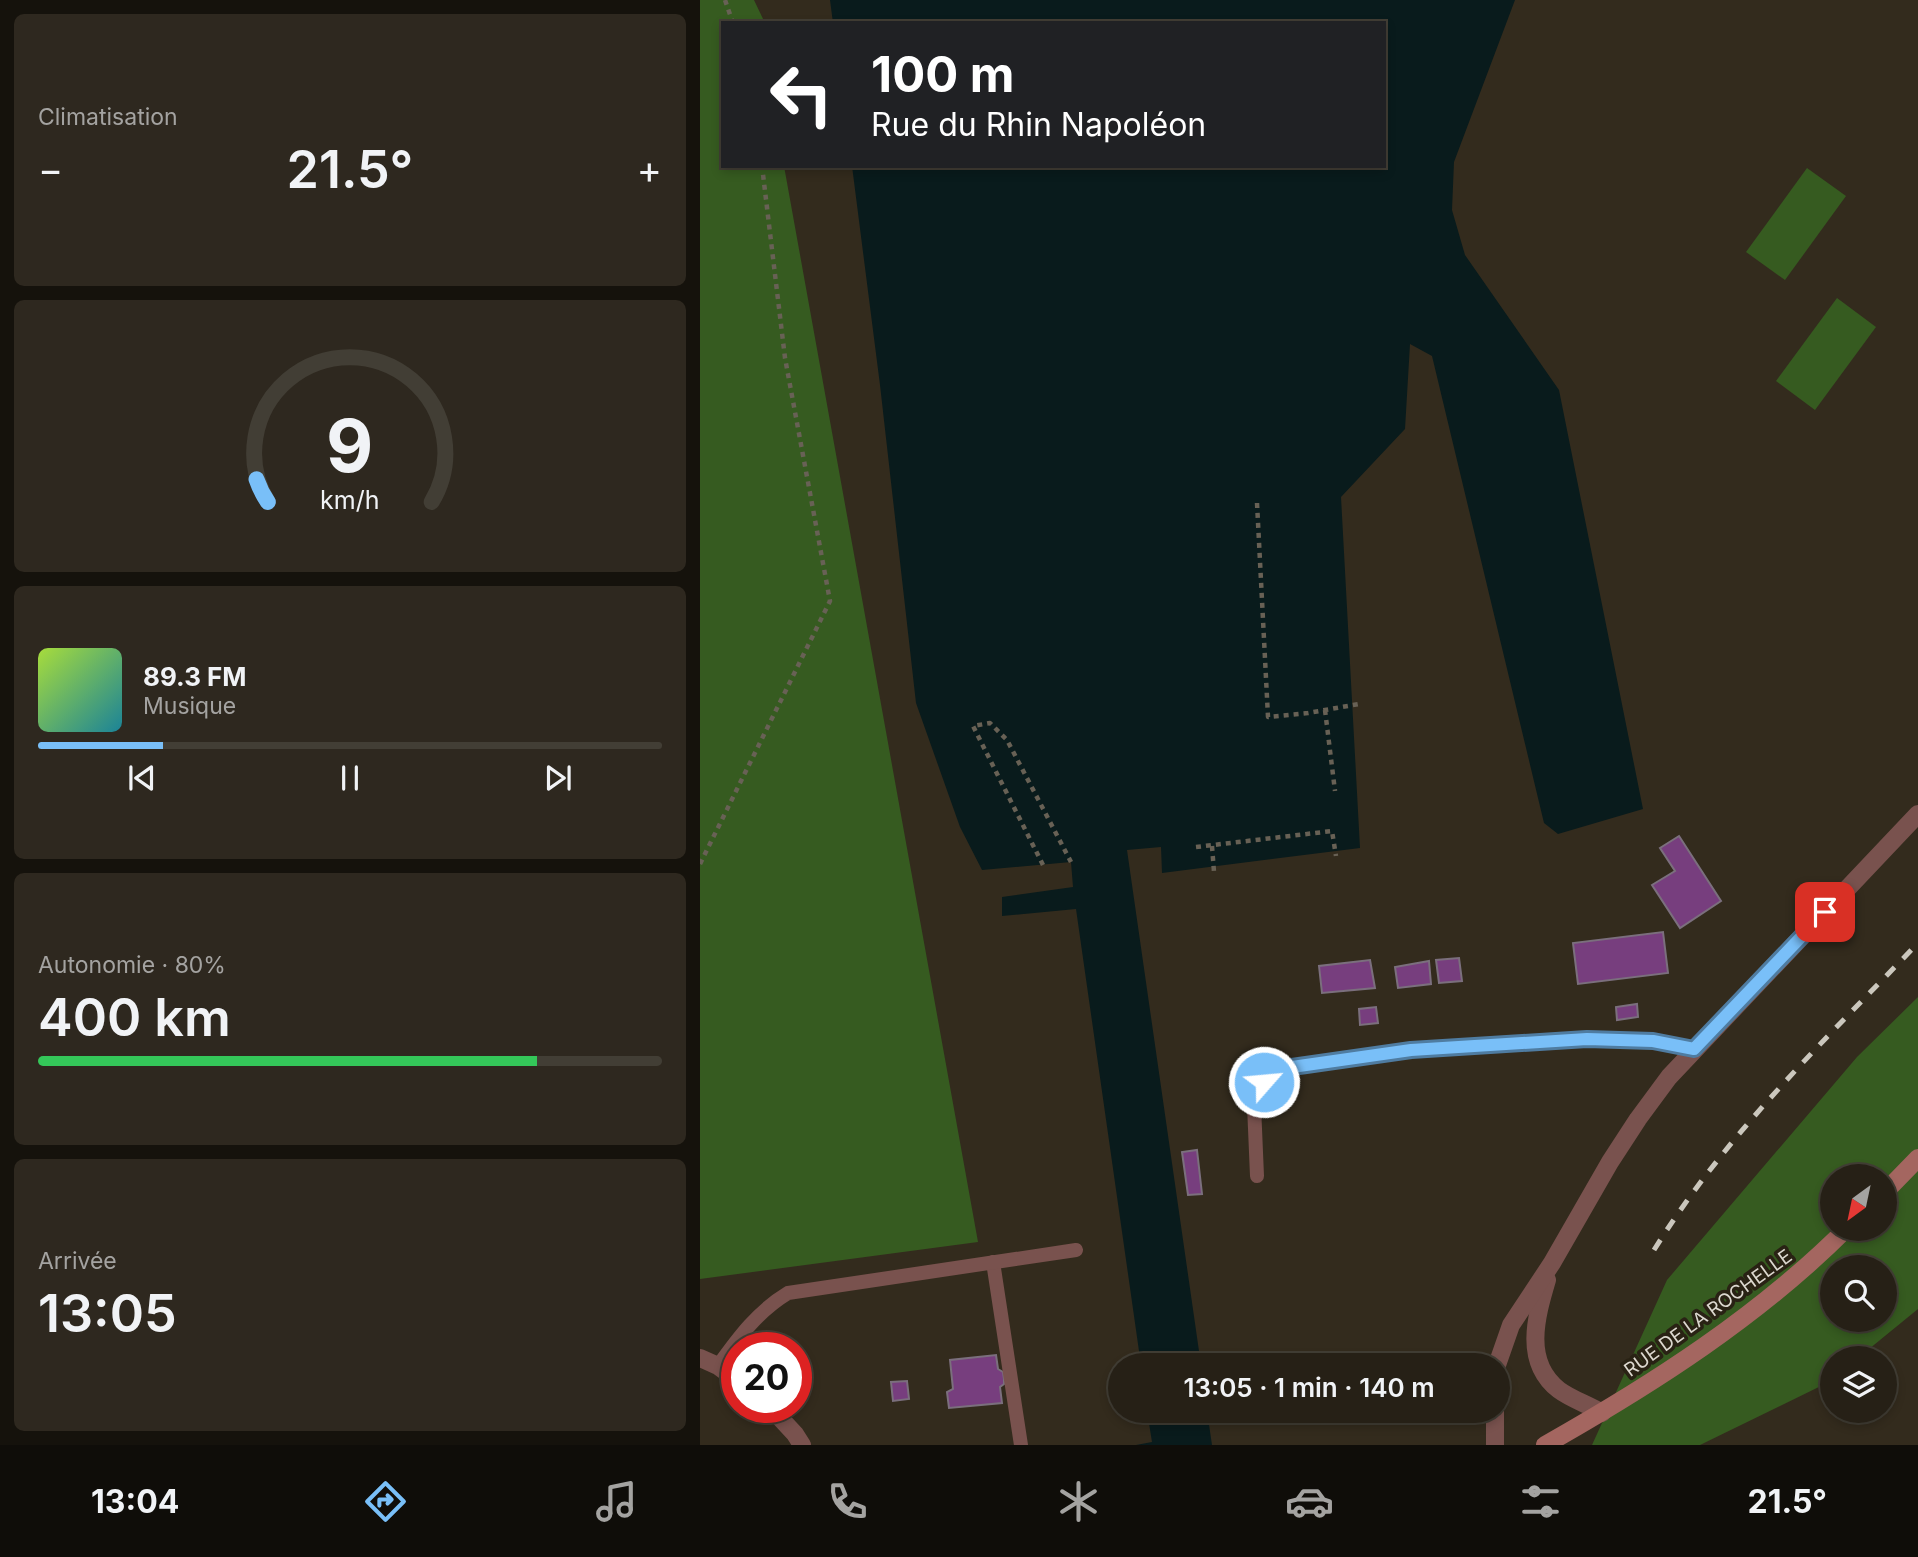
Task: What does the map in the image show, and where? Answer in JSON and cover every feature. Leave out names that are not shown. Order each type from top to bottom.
[{"type":"main road","points":[[1897,1180],[1918,1158]]},
{"type":"main road","name":"RUE DE LA ROCHELLE","points":[[1545,1445],[1622,1401],[1748,1314],[1798,1275],[1833,1241]]},
{"type":"street","points":[[1501,1353],[1511,1325],[1552,1264],[1638,1119],[1694,1049],[1918,814]]},
{"type":"street","points":[[1552,1264],[1539,1306],[1534,1334],[1540,1367],[1560,1390],[1602,1413]]},
{"type":"street","points":[[700,1358],[721,1368]]},
{"type":"street","points":[[785,1423],[802,1445]]},
{"type":"street","points":[[1495,1423],[1495,1445]]},
{"type":"lane","points":[[1257,1176],[1254,1105],[1264,1082],[1285,1068],[1411,1050],[1587,1039],[1653,1041],[1694,1049]]},
{"type":"lane","points":[[718,1366],[749,1325],[772,1303],[788,1293],[1076,1250]]},
{"type":"lane","points":[[993,1262],[1021,1445]]},
{"type":"path","points":[[725,0],[732,21]]},
{"type":"path","points":[[700,864],[830,601],[785,358],[762,168]]},
{"type":"path","points":[[1257,503],[1268,717],[1359,704]]},
{"type":"path","points":[[1325,710],[1335,791]]},
{"type":"path","points":[[1042,865],[973,726],[990,723],[1007,740],[1071,862]]},
{"type":"path","points":[[1196,847],[1332,831],[1336,856]]},
{"type":"path","points":[[1212,845],[1214,872]]},
{"type":"green space","points":[[700,0],[754,0],[764,21],[721,21],[721,168],[784,168],[978,1242],[700,1279]]},
{"type":"green space","points":[[1807,168],[1846,196],[1785,280],[1746,252]]},
{"type":"green space","points":[[1837,298],[1876,327],[1815,410],[1776,381]]},
{"type":"green space","points":[[1918,997],[1918,1309],[1897,1326],[1897,1255],[1820,1255],[1820,1332],[1890,1332],[1873,1346],[1820,1346],[1820,1386],[1700,1445],[1592,1445],[1667,1280],[1857,1057]]},
{"type":"shaded area","points":[[830,0],[1515,0],[1454,162],[1452,210],[1465,255],[1559,390],[1643,809],[1558,834],[1544,823],[1432,356],[1410,344],[1405,429],[1341,497],[1360,848],[1162,873],[1161,847],[1127,850],[1199,1353],[1139,1353],[1076,909],[1002,916],[1002,897],[1073,887],[1071,862],[982,870],[960,827],[916,703],[852,168],[1386,168],[1386,21],[833,21]]},
{"type":"shaded area","points":[[1149,1423],[1209,1423],[1212,1445],[1136,1445],[1152,1442]]},
{"type":"building","points":[[1679,836],[1721,901],[1680,928],[1652,885],[1675,871],[1660,848]]},
{"type":"building","points":[[1663,932],[1668,973],[1578,984],[1573,943]]},
{"type":"building","points":[[1459,958],[1462,981],[1439,983],[1436,960]]},
{"type":"building","points":[[1370,960],[1375,988],[1322,993],[1319,966]]},
{"type":"building","points":[[1429,961],[1431,984],[1398,988],[1395,967]]},
{"type":"building","points":[[1637,1004],[1638,1017],[1617,1020],[1616,1007]]},
{"type":"building","points":[[1376,1007],[1378,1023],[1360,1025],[1359,1009]]},
{"type":"building","points":[[1197,1150],[1202,1194],[1188,1195],[1182,1152]]},
{"type":"building","points":[[996,1355],[998,1369],[1003,1372],[1004,1379],[1004,1384],[1000,1387],[1002,1403],[949,1408],[947,1392],[953,1389],[950,1360]]},
{"type":"building","points":[[907,1381],[909,1399],[893,1401],[891,1382]]},
{"type":"railway","points":[[1654,1250],[1712,1167],[1744,1128],[1918,943]]},
{"type":"route","points":[[1264,1082],[1285,1068],[1411,1050],[1587,1039],[1653,1041],[1694,1049],[1825,912]]}]
